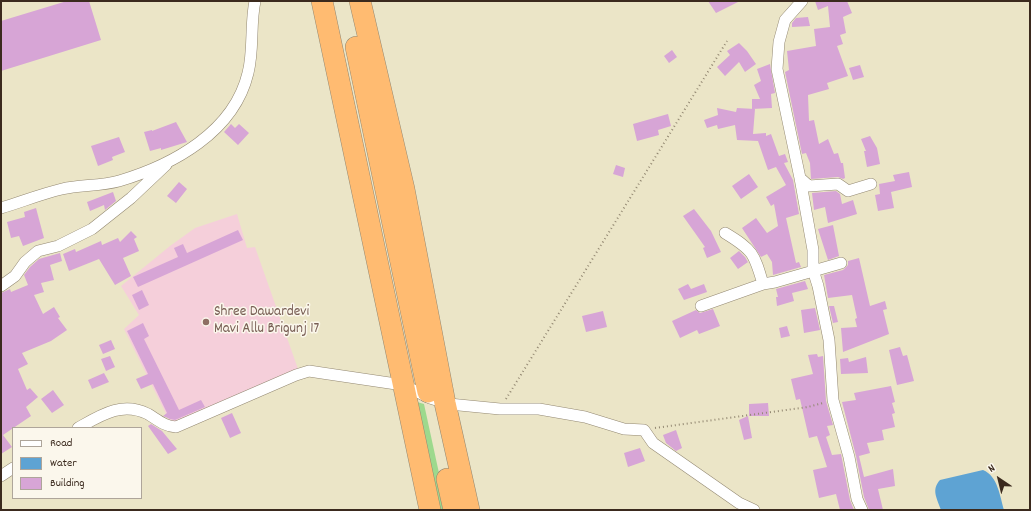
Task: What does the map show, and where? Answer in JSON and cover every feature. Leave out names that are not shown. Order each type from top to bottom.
[{"type":"highway","points":[[322,1],[430,510]]},
{"type":"highway","points":[[346,1],[437,400],[469,510]]},
{"type":"highway","points":[[360,1],[404,189],[454,510]]},
{"type":"street","points":[[1,208],[62,189],[118,181],[169,162],[194,147],[216,129],[236,104],[248,74],[256,1]]},
{"type":"street","points":[[802,1],[785,20],[779,42],[777,69],[800,178],[813,250],[813,270],[818,286],[829,340],[834,400],[849,458],[857,499],[862,510]]},
{"type":"street","points":[[1,286],[15,276],[25,262],[38,251],[58,246],[92,230],[131,198],[169,162]]},
{"type":"street","points":[[800,178],[809,186],[838,184],[848,191],[871,184]]},
{"type":"street","points":[[725,233],[747,246],[755,259],[763,284]]},
{"type":"street","points":[[701,306],[763,284],[841,263]]},
{"type":"street","points":[[80,427],[122,408],[134,408],[165,426],[176,427],[296,375],[310,371],[403,385],[437,400],[500,409],[539,409],[585,417],[624,429],[644,430],[653,443],[739,503],[754,510]]},
{"type":"street","points":[[1,476],[12,469]]},
{"type":"path","points":[[500,409],[726,41]]},
{"type":"path","points":[[644,430],[808,407],[834,400]]},
{"type":"shaded area","name":"Shree Dawardevi Mavi Allu Brigunj 17","points":[[237,214],[247,248],[255,247],[298,369],[171,424],[124,329],[139,315],[121,286],[170,246],[195,228]]},
{"type":"green space","points":[[417,402],[424,404],[447,510],[437,510]]},
{"type":"water","points":[[983,470],[992,477],[995,482],[1000,493],[1004,510],[941,510],[935,491],[940,480]]},
{"type":"building","points":[[67,1],[89,1],[101,40],[1,71],[1,21]]},
{"type":"building","points":[[708,1],[740,1],[716,13]]},
{"type":"building","points":[[815,1],[847,1],[852,13],[843,17],[846,33],[840,35],[843,44],[837,46],[848,76],[827,83],[829,89],[808,95],[809,121],[814,120],[819,144],[828,139],[834,154],[838,153],[841,163],[843,163],[845,178],[843,179],[838,177],[811,179],[810,163],[806,153],[802,154],[785,72],[789,70],[787,51],[816,46],[814,29],[830,27],[828,6],[818,10]]},
{"type":"building","points":[[808,17],[810,26],[792,27],[792,23],[796,18]]},
{"type":"building","points":[[739,43],[756,64],[745,72],[739,62],[725,76],[717,67],[730,55],[727,51]]},
{"type":"building","points":[[672,50],[677,57],[669,63],[664,56]]},
{"type":"building","points":[[770,64],[775,93],[771,94],[772,108],[752,109],[752,99],[760,99],[754,85],[761,81],[757,69]]},
{"type":"building","points":[[860,65],[864,77],[853,80],[849,68]]},
{"type":"building","points":[[717,108],[736,112],[737,108],[755,109],[753,134],[766,133],[766,136],[771,134],[779,156],[785,154],[788,162],[784,163],[793,180],[799,214],[786,218],[796,263],[799,262],[801,267],[773,275],[772,262],[767,254],[761,257],[742,228],[756,218],[767,233],[778,226],[774,204],[771,206],[766,197],[786,185],[776,167],[768,170],[758,141],[737,140],[735,125],[718,129],[717,125],[707,128],[704,120],[718,115]]},
{"type":"building","points":[[668,114],[671,126],[658,130],[659,135],[637,141],[633,124]]},
{"type":"building","points":[[176,122],[187,142],[161,150],[161,148],[150,151],[144,132],[152,131]]},
{"type":"building","points":[[231,124],[235,128],[239,124],[249,133],[238,145],[224,132]]},
{"type":"building","points":[[870,136],[877,148],[880,164],[867,167],[864,151],[866,151],[861,139]]},
{"type":"building","points":[[119,137],[125,152],[112,157],[113,160],[98,166],[91,146]]},
{"type":"building","points":[[616,165],[625,168],[623,177],[613,174]]},
{"type":"building","points":[[909,172],[912,187],[891,192],[894,208],[878,211],[875,195],[880,194],[879,184],[895,181],[893,175]]},
{"type":"building","points":[[749,174],[758,187],[741,199],[732,186]]},
{"type":"building","points":[[179,182],[187,189],[176,203],[167,196]]},
{"type":"building","points":[[836,191],[840,194],[842,204],[853,200],[857,214],[828,223],[825,207],[814,210],[812,193]]},
{"type":"building","points":[[113,192],[116,201],[105,210],[104,205],[90,211],[87,202]]},
{"type":"building","points":[[36,208],[44,238],[23,246],[19,236],[11,238],[7,222],[25,217],[24,212]]},
{"type":"building","points":[[694,209],[711,231],[721,252],[707,258],[703,248],[705,247],[683,216]]},
{"type":"building","points":[[833,225],[839,256],[828,260],[818,229]]},
{"type":"building","points":[[238,230],[243,240],[138,287],[133,277],[178,257],[174,248],[183,244],[187,253]]},
{"type":"building","points":[[131,231],[137,237],[134,239],[139,251],[123,258],[131,276],[115,285],[99,259],[69,271],[63,254],[75,249],[76,252],[101,241],[102,245],[118,238],[120,242]]},
{"type":"building","points":[[739,251],[748,262],[738,269],[730,258]]},
{"type":"building","points":[[60,253],[62,261],[50,265],[54,280],[41,283],[44,292],[34,295],[43,314],[54,307],[60,317],[58,318],[67,330],[51,341],[22,353],[28,364],[18,369],[27,390],[30,388],[38,397],[26,407],[31,416],[15,427],[12,427],[12,429],[3,435],[12,447],[1,454],[1,293],[10,289],[11,292],[28,285],[24,275],[39,259]]},
{"type":"building","points":[[859,258],[870,306],[885,301],[887,309],[883,310],[889,334],[843,352],[841,328],[857,327],[855,319],[857,318],[852,295],[828,298],[824,275],[843,270],[848,265],[848,261]]},
{"type":"building","points":[[805,281],[808,289],[792,293],[794,301],[777,306],[776,297],[778,297],[776,289]]},
{"type":"building","points":[[688,284],[691,289],[704,284],[707,292],[684,300],[678,289]]},
{"type":"building","points":[[142,290],[149,305],[139,310],[132,295]]},
{"type":"building","points":[[829,306],[834,306],[838,322],[833,323]]},
{"type":"building","points":[[815,308],[820,330],[804,333],[801,310]]},
{"type":"building","points":[[713,309],[720,326],[699,334],[697,330],[680,338],[672,321],[696,310],[700,313]]},
{"type":"building","points":[[603,311],[607,327],[586,332],[582,316]]},
{"type":"building","points":[[143,323],[149,336],[144,339],[179,410],[201,400],[205,407],[175,420],[170,419],[163,416],[167,413],[153,384],[141,389],[136,379],[148,374],[127,331]]},
{"type":"building","points":[[787,326],[790,336],[781,338],[779,328]]},
{"type":"building","points":[[111,340],[115,349],[103,354],[99,345]]},
{"type":"building","points":[[900,347],[903,356],[907,355],[914,381],[897,385],[889,350]]},
{"type":"building","points":[[817,354],[818,357],[823,356],[826,401],[833,425],[827,426],[830,435],[826,437],[832,455],[841,454],[850,500],[854,510],[840,510],[836,494],[819,498],[813,470],[827,467],[817,436],[809,438],[800,399],[796,400],[791,379],[813,374],[808,355]]},
{"type":"building","points":[[110,356],[115,367],[106,371],[101,359]]},
{"type":"building","points":[[866,357],[868,373],[841,374],[840,359],[848,358],[849,362]]},
{"type":"building","points":[[104,373],[109,382],[92,389],[88,380]]},
{"type":"building","points":[[891,386],[895,402],[892,403],[895,413],[892,414],[895,427],[882,430],[884,440],[867,443],[870,453],[859,456],[864,477],[893,469],[895,486],[878,489],[883,510],[869,510],[864,497],[856,456],[842,402],[856,400],[854,393]]},
{"type":"building","points":[[53,390],[64,405],[52,413],[41,399]]},
{"type":"building","points":[[768,403],[769,416],[749,416],[749,404]]},
{"type":"building","points":[[232,413],[241,433],[230,438],[221,418]]},
{"type":"building","points":[[748,416],[752,438],[744,440],[739,420]]},
{"type":"building","points":[[151,424],[162,431],[177,449],[168,454],[148,426]]},
{"type":"building","points":[[676,430],[682,448],[676,451],[666,443],[663,435]]},
{"type":"building","points":[[640,448],[645,461],[628,467],[624,453]]},
{"type":"place","name":"Shree Dawardevi Mavi Allu Brigunj 17","points":[[206,322]]}]
